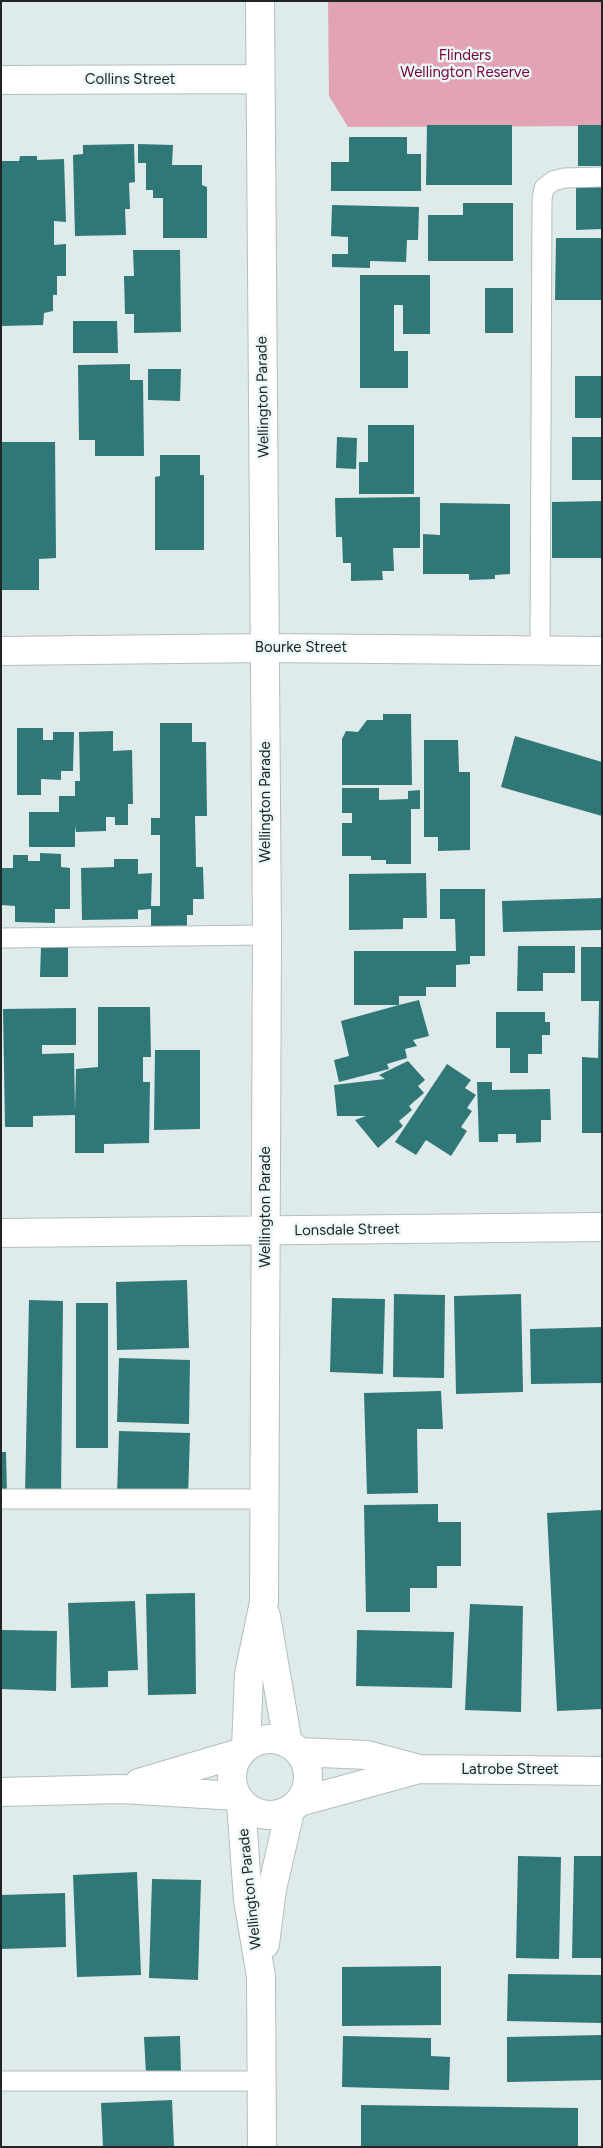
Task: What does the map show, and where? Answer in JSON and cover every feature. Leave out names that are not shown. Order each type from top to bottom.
[{"type":"street","name":"Wellington Parade","points":[[260,1],[267,935],[264,1602],[294,1748]]},
{"type":"street","name":"Collins Street","points":[[1,80],[260,79]]},
{"type":"street","name":"Bourke Street","points":[[1,651],[266,648],[602,651]]},
{"type":"street","name":"Lonsdale Street","points":[[1,1232],[602,1227]]},
{"type":"street","name":"Wellington Parade","points":[[243,1751],[249,1674],[264,1602]]},
{"type":"street","points":[[121,1789],[243,1751],[262,1740],[276,1740],[294,1748],[305,1764],[308,1777],[306,1790],[294,1806],[277,1815],[264,1816],[251,1811],[239,1799],[232,1778],[233,1765],[243,1751]]},
{"type":"street","name":"Latrobe Street","points":[[294,1748],[367,1755],[419,1769],[602,1771]]},
{"type":"street","name":"Latrobe Street","points":[[294,1806],[419,1769]]},
{"type":"street","points":[[1,1792],[121,1789],[239,1799]]},
{"type":"street","name":"Wellington Parade","points":[[239,1799],[248,1900],[261,1976]]},
{"type":"street","name":"Wellington Parade","points":[[262,2147],[261,1976],[272,1889],[294,1806]]},
{"type":"lane","points":[[540,650],[542,200],[544,188],[553,181],[564,178],[602,177]]},
{"type":"lane","points":[[1,938],[267,935]]},
{"type":"lane","points":[[1,1498],[264,1499]]},
{"type":"lane","points":[[1,2081],[262,2081]]},
{"type":"green space","name":"Flinders Wellington Reserve","points":[[328,1],[602,1],[602,126],[348,127],[329,96]]},
{"type":"building","points":[[427,125],[512,125],[512,185],[426,185]]},
{"type":"building","points":[[578,125],[602,125],[602,166],[578,166]]},
{"type":"building","points":[[349,137],[407,137],[407,154],[421,154],[421,191],[331,191],[331,162],[349,162]]},
{"type":"building","points":[[134,144],[135,182],[129,183],[130,209],[125,209],[126,235],[75,236],[73,155],[83,154],[83,145]]},
{"type":"building","points":[[138,144],[173,145],[172,165],[202,165],[202,185],[207,187],[207,238],[163,238],[163,198],[153,198],[153,190],[146,190],[146,163],[138,163]]},
{"type":"building","points":[[20,156],[37,156],[37,160],[64,159],[66,222],[54,221],[54,245],[66,244],[66,276],[57,276],[57,295],[53,295],[53,311],[44,313],[43,325],[1,326],[1,161],[19,161]]},
{"type":"building","points":[[576,185],[602,185],[602,229],[576,230]]},
{"type":"building","points":[[463,203],[513,203],[513,261],[428,261],[428,215],[463,215]]},
{"type":"building","points":[[332,205],[419,207],[418,240],[407,240],[406,262],[370,261],[370,268],[332,267],[332,254],[348,254],[348,237],[331,236]]},
{"type":"building","points":[[556,238],[602,238],[602,300],[555,300]]},
{"type":"building","points":[[133,250],[180,250],[181,332],[134,333],[134,314],[125,314],[124,276],[134,276]]},
{"type":"building","points":[[360,275],[430,275],[430,334],[403,334],[403,305],[394,305],[394,351],[408,351],[408,388],[360,388]]},
{"type":"building","points":[[485,288],[513,288],[513,333],[485,333]]},
{"type":"building","points":[[73,321],[117,321],[118,353],[73,353]]},
{"type":"building","points":[[130,364],[130,380],[143,380],[144,456],[95,456],[95,440],[79,440],[78,365]]},
{"type":"building","points":[[148,369],[181,369],[180,401],[148,400]]},
{"type":"building","points":[[575,376],[602,376],[602,418],[575,418]]},
{"type":"building","points":[[368,425],[414,425],[414,494],[359,494],[359,462],[368,462]]},
{"type":"building","points":[[337,437],[357,438],[356,469],[336,468]]},
{"type":"building","points":[[572,437],[602,437],[602,480],[572,480]]},
{"type":"building","points":[[1,442],[55,442],[56,558],[39,559],[39,590],[1,590]]},
{"type":"building","points":[[160,455],[200,455],[200,475],[204,475],[204,550],[155,550],[155,477],[160,476]]},
{"type":"building","points":[[420,497],[420,548],[393,548],[394,571],[382,571],[383,580],[351,581],[351,563],[343,563],[342,537],[336,537],[335,498]]},
{"type":"building","points":[[602,501],[602,558],[552,558],[552,502]]},
{"type":"building","points":[[440,503],[510,504],[510,574],[495,575],[495,579],[469,580],[469,574],[423,574],[423,534],[440,535]]},
{"type":"building","points":[[383,714],[411,714],[412,785],[342,785],[342,739],[346,731],[358,732],[367,720],[383,720]]},
{"type":"building","points":[[160,723],[192,723],[192,742],[206,742],[207,816],[195,816],[196,867],[203,867],[204,899],[193,899],[193,915],[187,915],[187,934],[151,934],[151,909],[138,910],[138,919],[82,920],[81,868],[114,867],[114,859],[138,859],[138,874],[152,873],[151,906],[160,906],[160,835],[151,835],[151,818],[160,818]]},
{"type":"building","points":[[17,728],[43,728],[43,740],[53,740],[53,732],[74,732],[73,771],[61,771],[61,780],[41,779],[41,795],[17,795]]},
{"type":"building","points":[[113,731],[113,751],[132,750],[133,804],[128,804],[128,825],[115,825],[115,817],[106,817],[106,831],[76,832],[75,826],[75,847],[29,847],[29,812],[59,812],[59,796],[75,796],[75,781],[80,781],[79,732]]},
{"type":"building","points":[[515,736],[602,762],[602,816],[501,787]]},
{"type":"building","points":[[424,740],[458,740],[459,772],[470,772],[470,850],[438,851],[438,837],[424,837]]},
{"type":"building","points":[[342,788],[379,788],[379,800],[408,799],[408,791],[420,790],[420,809],[411,809],[411,864],[386,864],[386,860],[371,860],[371,856],[342,856],[342,823],[352,823],[352,813],[342,813]]},
{"type":"building","points":[[40,853],[61,854],[61,867],[70,868],[70,909],[55,909],[55,923],[15,922],[15,906],[1,905],[2,868],[13,868],[13,855],[28,855],[28,861],[40,861]]},
{"type":"building","points":[[426,873],[427,918],[403,918],[403,929],[349,930],[349,874]]},
{"type":"building","points":[[440,889],[485,889],[485,956],[470,956],[470,964],[456,965],[456,987],[426,987],[426,996],[399,996],[399,1005],[354,1005],[354,951],[456,951],[455,919],[440,919]]},
{"type":"building","points":[[602,898],[602,930],[503,932],[502,901]]},
{"type":"building","points":[[41,946],[68,947],[68,977],[40,977]]},
{"type":"building","points":[[518,946],[575,946],[575,973],[543,973],[543,991],[517,991]]},
{"type":"building","points":[[581,947],[602,947],[602,1133],[582,1133],[582,1057],[598,1058],[599,1001],[581,1001]]},
{"type":"building","points":[[419,1000],[429,1036],[413,1040],[417,1046],[405,1049],[407,1058],[387,1064],[389,1069],[339,1082],[334,1060],[349,1056],[341,1021]]},
{"type":"building","points":[[98,1007],[150,1007],[151,1057],[143,1057],[143,1082],[150,1082],[149,1143],[104,1144],[104,1153],[75,1153],[75,1115],[33,1116],[33,1127],[5,1127],[3,1009],[76,1008],[76,1045],[42,1045],[42,1054],[74,1053],[75,1111],[76,1069],[98,1067]]},
{"type":"building","points":[[496,1012],[545,1012],[545,1022],[550,1022],[550,1035],[542,1035],[542,1054],[528,1054],[528,1073],[510,1073],[510,1048],[496,1048]]},
{"type":"building","points":[[155,1050],[200,1050],[200,1129],[154,1130]]},
{"type":"building","points":[[408,1061],[425,1080],[418,1086],[424,1093],[409,1106],[412,1110],[399,1121],[403,1126],[378,1148],[355,1120],[366,1116],[337,1116],[334,1085],[385,1079],[379,1075]]},
{"type":"building","points":[[447,1064],[471,1080],[465,1088],[476,1095],[467,1108],[472,1111],[461,1127],[467,1131],[451,1156],[426,1140],[416,1155],[395,1142]]},
{"type":"building","points":[[477,1082],[492,1082],[492,1090],[550,1089],[551,1120],[541,1120],[541,1142],[516,1143],[516,1134],[498,1134],[498,1142],[479,1142]]},
{"type":"building","points":[[187,1280],[189,1348],[117,1350],[116,1282]]},
{"type":"building","points":[[394,1294],[445,1295],[444,1378],[393,1377]]},
{"type":"building","points":[[521,1294],[523,1392],[456,1394],[454,1296]]},
{"type":"building","points":[[332,1298],[385,1299],[383,1374],[330,1372]]},
{"type":"building","points":[[29,1300],[63,1301],[61,1496],[25,1495]]},
{"type":"building","points":[[76,1303],[108,1303],[108,1448],[76,1448]]},
{"type":"building","points":[[602,1327],[602,1383],[531,1384],[530,1329]]},
{"type":"building","points":[[119,1358],[190,1360],[189,1424],[117,1422]]},
{"type":"building","points":[[441,1391],[443,1429],[417,1429],[418,1493],[367,1494],[364,1393]]},
{"type":"building","points":[[119,1431],[190,1433],[188,1498],[117,1496]]},
{"type":"building","points":[[1,1452],[6,1452],[7,1495],[1,1495]]},
{"type":"building","points":[[438,1504],[438,1522],[461,1522],[461,1566],[437,1566],[437,1588],[410,1588],[410,1612],[366,1612],[364,1505]]},
{"type":"building","points":[[602,1510],[602,1709],[557,1711],[547,1513]]},
{"type":"building","points":[[195,1593],[196,1694],[148,1695],[146,1594]]},
{"type":"building","points":[[135,1601],[138,1670],[108,1671],[108,1687],[71,1688],[68,1603]]},
{"type":"building","points":[[470,1604],[523,1606],[521,1712],[465,1710]]},
{"type":"building","points":[[1,1630],[57,1631],[56,1691],[1,1689]]},
{"type":"building","points":[[357,1630],[454,1632],[452,1688],[356,1686]]},
{"type":"building","points":[[518,1856],[561,1857],[559,1959],[516,1958]]},
{"type":"building","points":[[574,1856],[602,1856],[602,1958],[572,1958]]},
{"type":"building","points":[[137,1872],[141,1975],[77,1977],[73,1875]]},
{"type":"building","points":[[152,1879],[201,1880],[198,1980],[149,1978]]},
{"type":"building","points":[[65,1893],[66,1947],[1,1949],[1,1895]]},
{"type":"building","points":[[441,1966],[441,2025],[342,2026],[342,1967]]},
{"type":"building","points":[[508,1974],[602,1975],[602,2023],[507,2021]]},
{"type":"building","points":[[602,2035],[602,2080],[507,2082],[507,2037]]},
{"type":"building","points":[[180,2036],[181,2073],[146,2074],[144,2037]]},
{"type":"building","points":[[343,2036],[431,2038],[431,2056],[450,2057],[449,2090],[342,2087]]},
{"type":"building","points":[[172,2100],[174,2147],[103,2147],[101,2103]]},
{"type":"building","points":[[361,2105],[578,2108],[578,2147],[361,2147]]}]
